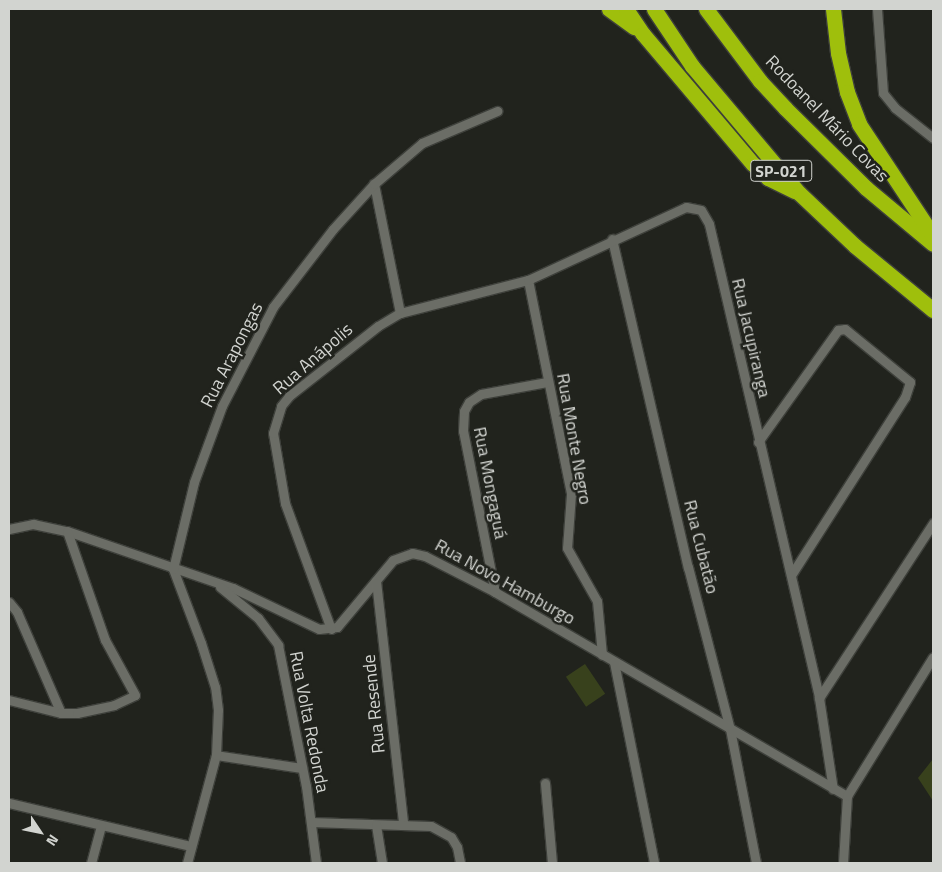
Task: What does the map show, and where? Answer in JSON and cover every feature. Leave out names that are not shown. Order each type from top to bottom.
[{"type":"highway","points":[[609,9],[643,34]]},
{"type":"highway","points":[[626,9],[643,34],[759,170],[768,178],[799,193]]},
{"type":"highway","name":"SP-021","points":[[654,9],[697,73],[799,193],[855,246],[933,310]]},
{"type":"highway","name":"Rodoanel Mário Covas","points":[[706,9],[723,34],[785,108],[866,188],[933,244]]},
{"type":"highway","points":[[833,9],[838,53],[847,92],[860,124],[933,236]]},
{"type":"street","points":[[877,9],[883,93],[895,108],[933,138]]},
{"type":"street","name":"Rua Arapongas","points":[[173,569],[194,482],[240,366],[273,307],[299,271],[374,184],[406,154],[422,143],[497,111]]},
{"type":"street","points":[[374,184],[400,312]]},
{"type":"street","name":"Rua Jacupiranga","points":[[400,312],[528,280],[686,207],[695,207],[705,215],[819,698],[833,789]]},
{"type":"street","name":"Rua Cubatão","points":[[612,240],[688,567],[730,729],[756,863]]},
{"type":"street","name":"Rua Monte Negro","points":[[528,280],[571,494],[567,548],[596,601],[602,655]]},
{"type":"street","name":"Rua Anápolis","points":[[331,629],[285,503],[273,433],[276,418],[290,396],[378,326],[400,312]]},
{"type":"street","points":[[758,442],[834,333],[844,329],[910,382],[905,397],[791,575]]},
{"type":"street","name":"Rua Mongaguá","points":[[495,592],[466,449],[464,411],[469,402],[481,394],[547,382]]},
{"type":"street","points":[[819,698],[933,523]]},
{"type":"street","points":[[9,529],[33,524],[67,531],[249,595],[307,626],[331,629]]},
{"type":"street","points":[[9,700],[62,713],[98,709],[135,695],[105,640],[67,531]]},
{"type":"street","name":"Rua Novo Hamburgo","points":[[331,629],[347,617],[392,560],[412,553],[425,556],[495,592],[847,796]]},
{"type":"street","points":[[173,569],[215,687],[218,728],[216,755],[187,863]]},
{"type":"street","name":"Rua Resende","points":[[376,581],[403,823]]},
{"type":"street","name":"Rua Volta Redonda","points":[[216,583],[258,618],[278,645],[302,768],[316,863]]},
{"type":"street","points":[[9,602],[17,612],[62,713]]},
{"type":"street","points":[[843,863],[847,796],[933,657]]},
{"type":"street","points":[[614,662],[654,863]]},
{"type":"street","points":[[216,755],[302,768]]},
{"type":"street","points":[[545,783],[552,863]]},
{"type":"street","points":[[9,804],[191,846]]},
{"type":"street","points":[[311,822],[376,825],[403,823],[442,829],[457,847],[460,863]]},
{"type":"street","points":[[91,863],[101,825]]},
{"type":"street","points":[[376,825],[382,863]]},
{"type":"green space","points":[[585,664],[605,694],[586,707],[566,677]]},
{"type":"green space","points":[[933,759],[933,801],[918,778]]}]
